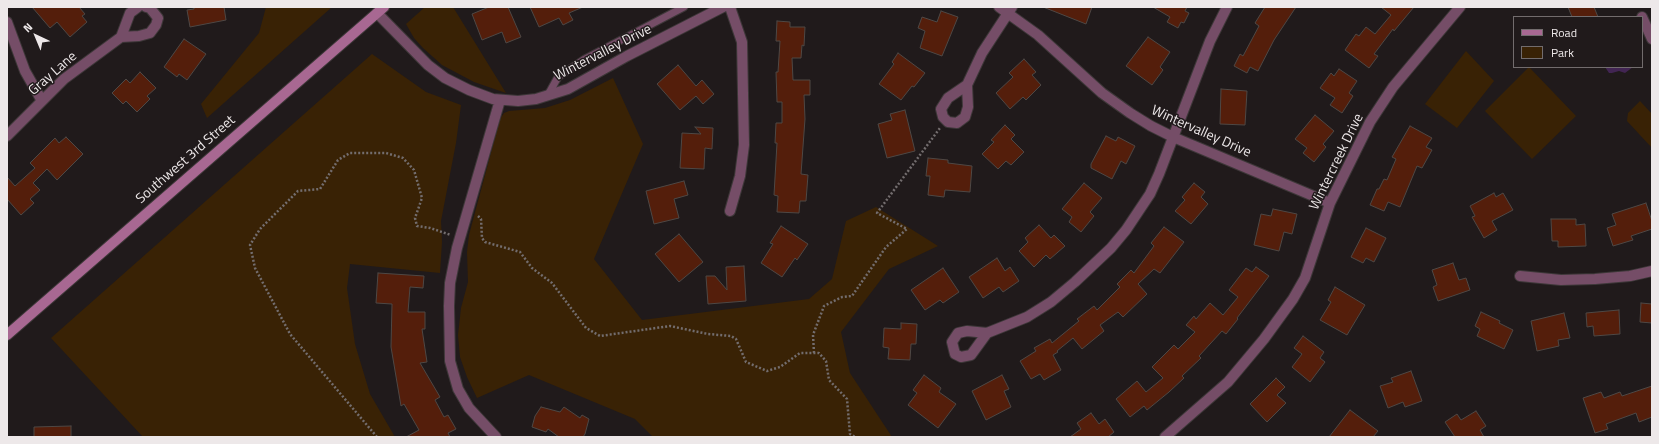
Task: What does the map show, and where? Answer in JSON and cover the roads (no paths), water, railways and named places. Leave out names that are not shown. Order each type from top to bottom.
[{"type":"main road","name":"Southwest 3rd Street","points":[[7,335],[380,10]]},
{"type":"street","points":[[138,7],[130,13],[121,37],[139,36],[150,33],[156,25],[158,18],[150,8],[146,7]]},
{"type":"street","name":"Wintervalley Drive","points":[[380,10],[428,65],[445,78],[469,90],[500,100],[518,101],[536,99],[568,89],[627,56],[723,7]]},
{"type":"street","points":[[730,7],[742,42],[744,145],[740,176],[730,211]]},
{"type":"street","name":"Wintervalley Drive","points":[[999,7],[1010,10],[1115,103],[1151,126],[1173,137],[1330,203]]},
{"type":"street","points":[[988,333],[1027,317],[1051,302],[1111,248],[1130,224],[1150,194],[1210,41],[1227,7]]},
{"type":"street","name":"Wintercreek Drive","points":[[1165,437],[1228,382],[1264,339],[1293,300],[1305,278],[1330,203],[1370,122],[1393,87],[1460,7]]},
{"type":"street","points":[[967,85],[948,98],[941,109],[943,117],[948,122],[957,123],[965,117],[968,107],[967,85],[982,53],[1010,10]]},
{"type":"street","points":[[1643,19],[1652,39]]},
{"type":"street","points":[[7,22],[25,71],[42,101]]},
{"type":"street","name":"Gray Lane","points":[[7,136],[64,80],[121,37]]},
{"type":"street","points":[[496,437],[470,408],[458,389],[450,361],[449,306],[450,283],[457,248],[500,100]]},
{"type":"street","points":[[1520,276],[1561,280],[1588,279],[1630,276],[1652,271]]},
{"type":"lane","points":[[548,95],[558,77],[585,60],[684,7]]}]
